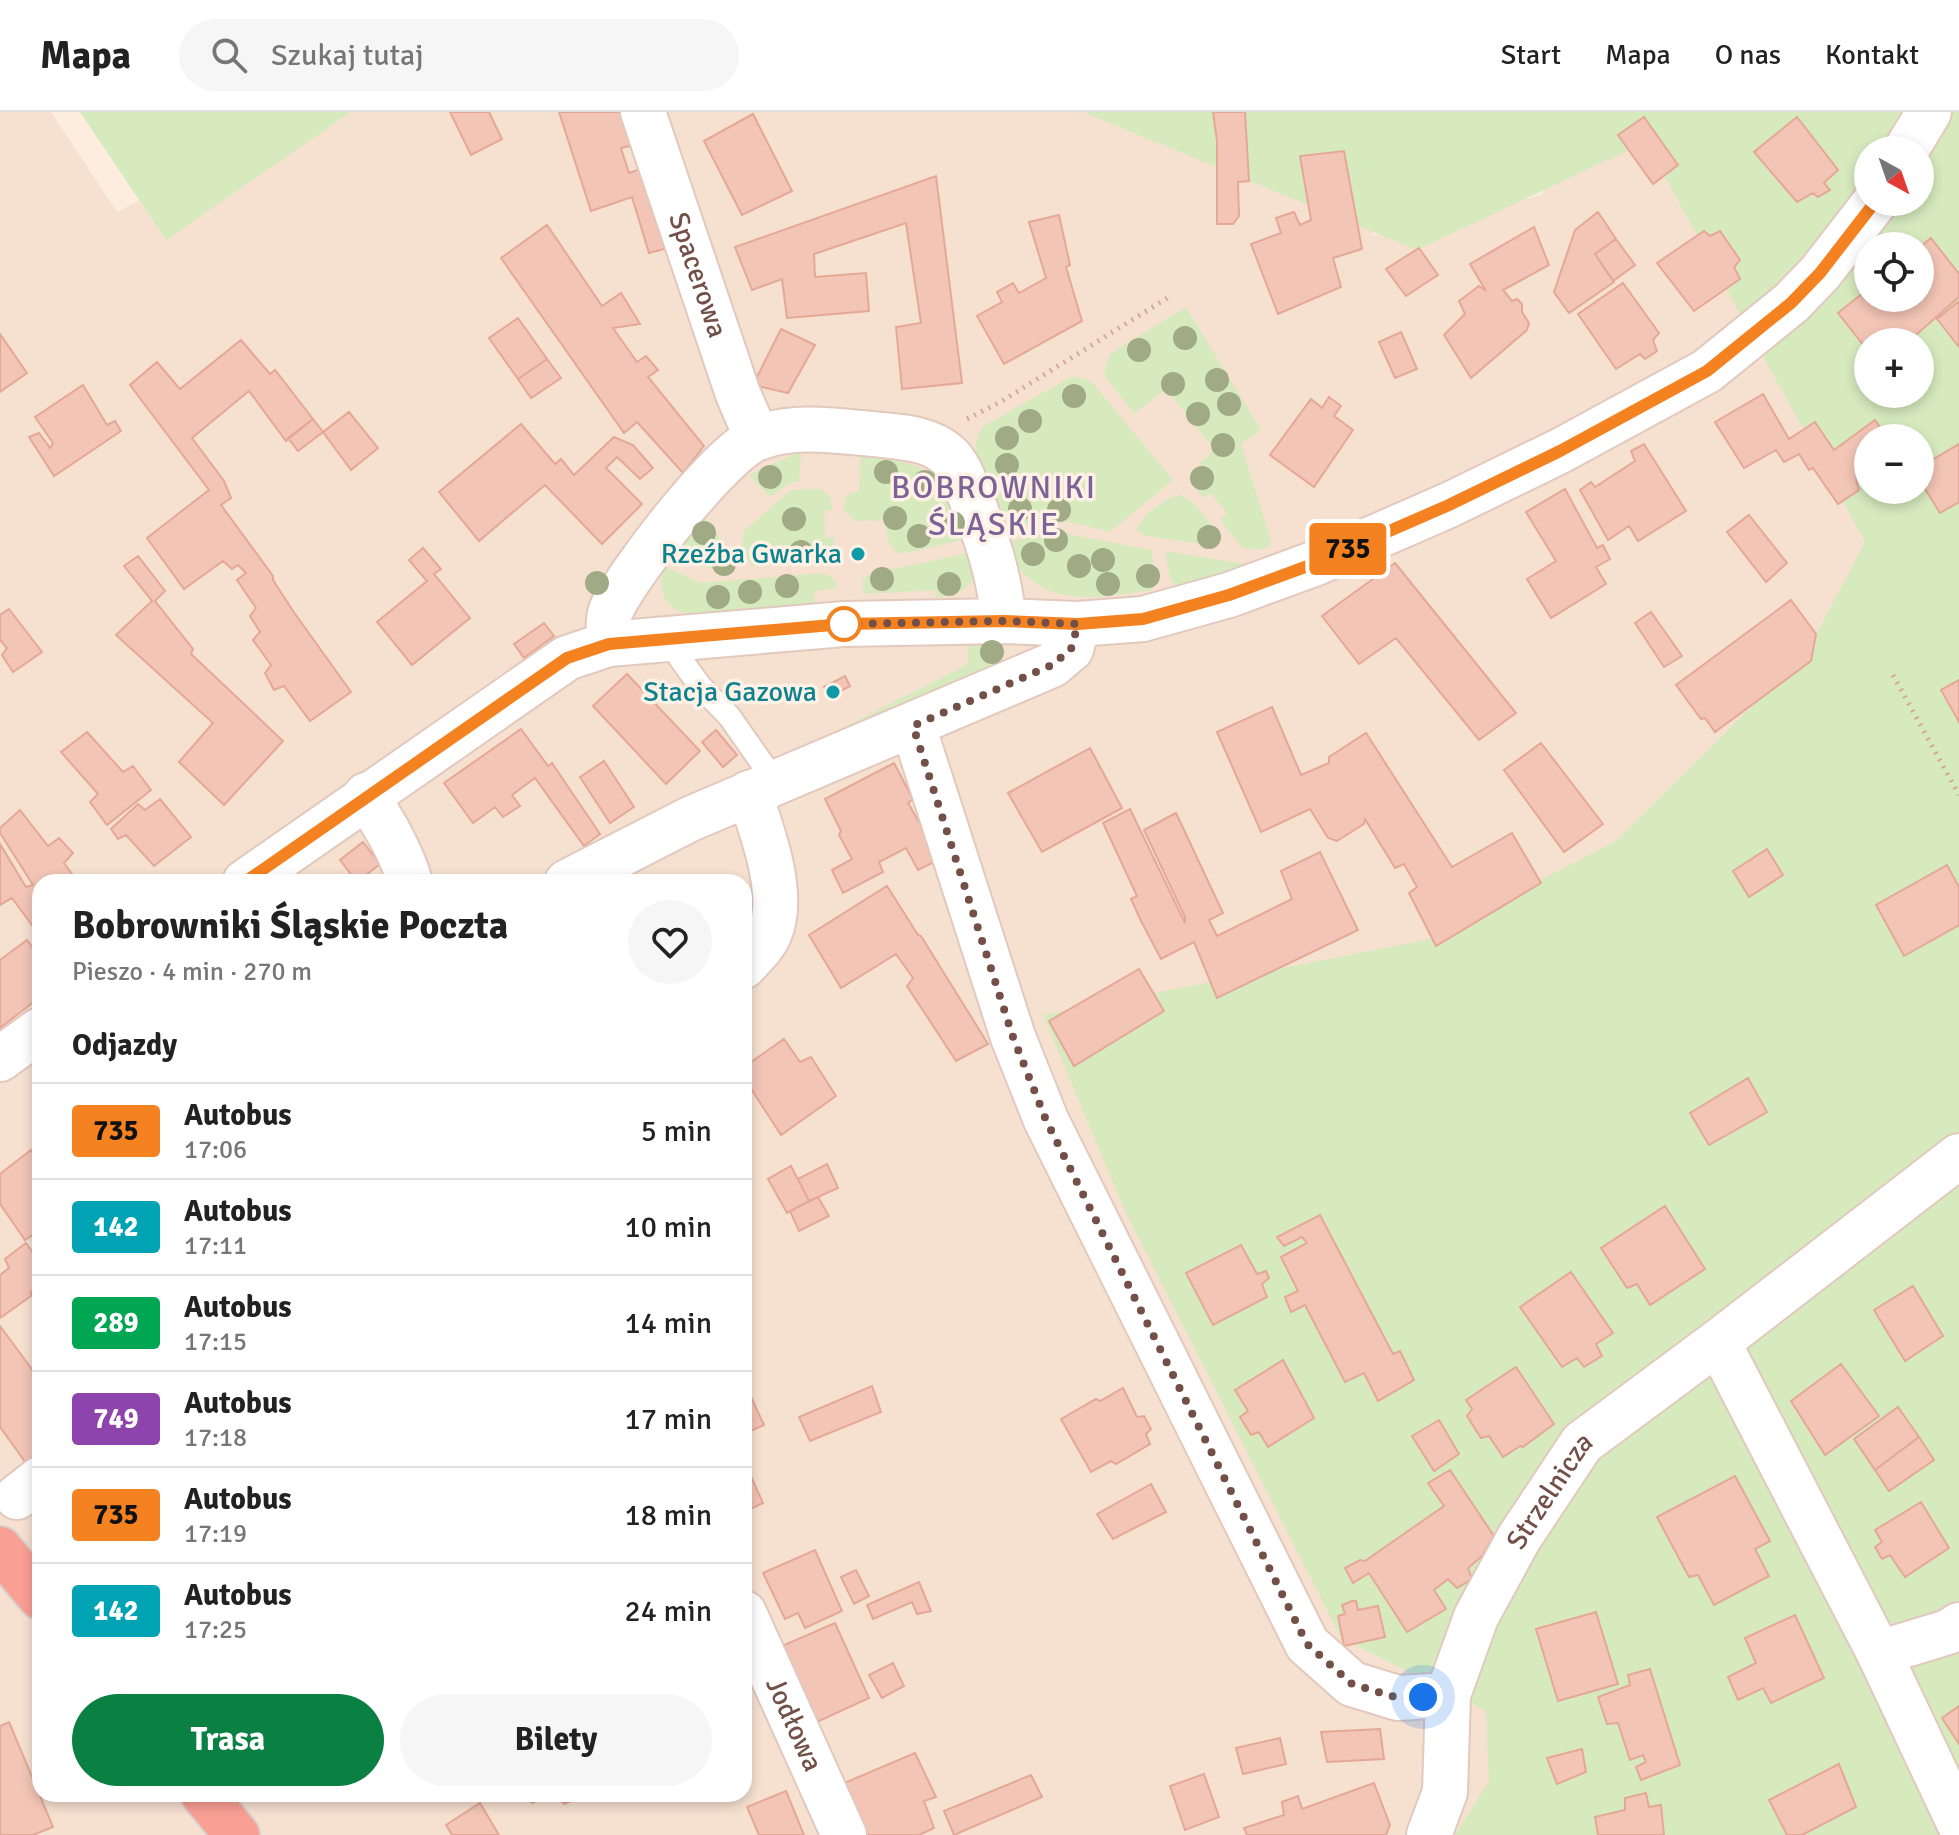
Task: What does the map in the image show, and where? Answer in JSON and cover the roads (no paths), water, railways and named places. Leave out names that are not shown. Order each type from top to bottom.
[{"type":"highway","points":[[0,1549],[32,1587]]},
{"type":"highway","points":[[210,1802],[237,1835]]},
{"type":"street","name":"Spacerowa","points":[[643,112],[738,394],[757,438]]},
{"type":"street","points":[[1914,136],[1929,112]]},
{"type":"street","points":[[256,874],[567,658],[609,644],[844,624],[1004,621],[1078,624],[1143,619],[1316,563],[1449,505],[1560,451],[1707,371],[1760,330],[1820,273],[1864,216]]},
{"type":"street","points":[[609,644],[610,611],[654,545],[714,474],[757,438],[802,430],[832,430],[923,441],[948,454],[958,467],[991,548],[1000,582],[1004,621]]},
{"type":"street","points":[[583,874],[690,819],[1052,665],[1071,649],[1078,624]]},
{"type":"street","points":[[913,726],[1013,1037],[1046,1120],[1307,1644],[1352,1684],[1398,1698],[1448,1695]]},
{"type":"street","points":[[752,957],[771,930],[776,908],[762,830],[763,788]]},
{"type":"street","points":[[366,795],[407,874]]},
{"type":"street","points":[[0,1059],[32,1036]]},
{"type":"street","name":"Strzelnicza","points":[[1429,1835],[1445,1792],[1448,1695],[1476,1617],[1519,1538],[1582,1443],[1959,1156]]},
{"type":"street","points":[[1718,1342],[1879,1653],[1959,1823]]},
{"type":"street","points":[[1879,1653],[1948,1632],[1959,1625]]},
{"type":"street","name":"Jodłowa","points":[[752,1631],[844,1835]]},
{"type":"lane","points":[[677,638],[680,658],[700,686],[729,716],[763,788]]},
{"type":"place","name":"Rzeźba Gwarka","points":[[858,554]]},
{"type":"place","name":"Stacja Gazowa","points":[[833,692]]},
{"type":"district","name":"BOBROWNIKI ŚLĄSKIE","points":[[994,506]]}]
